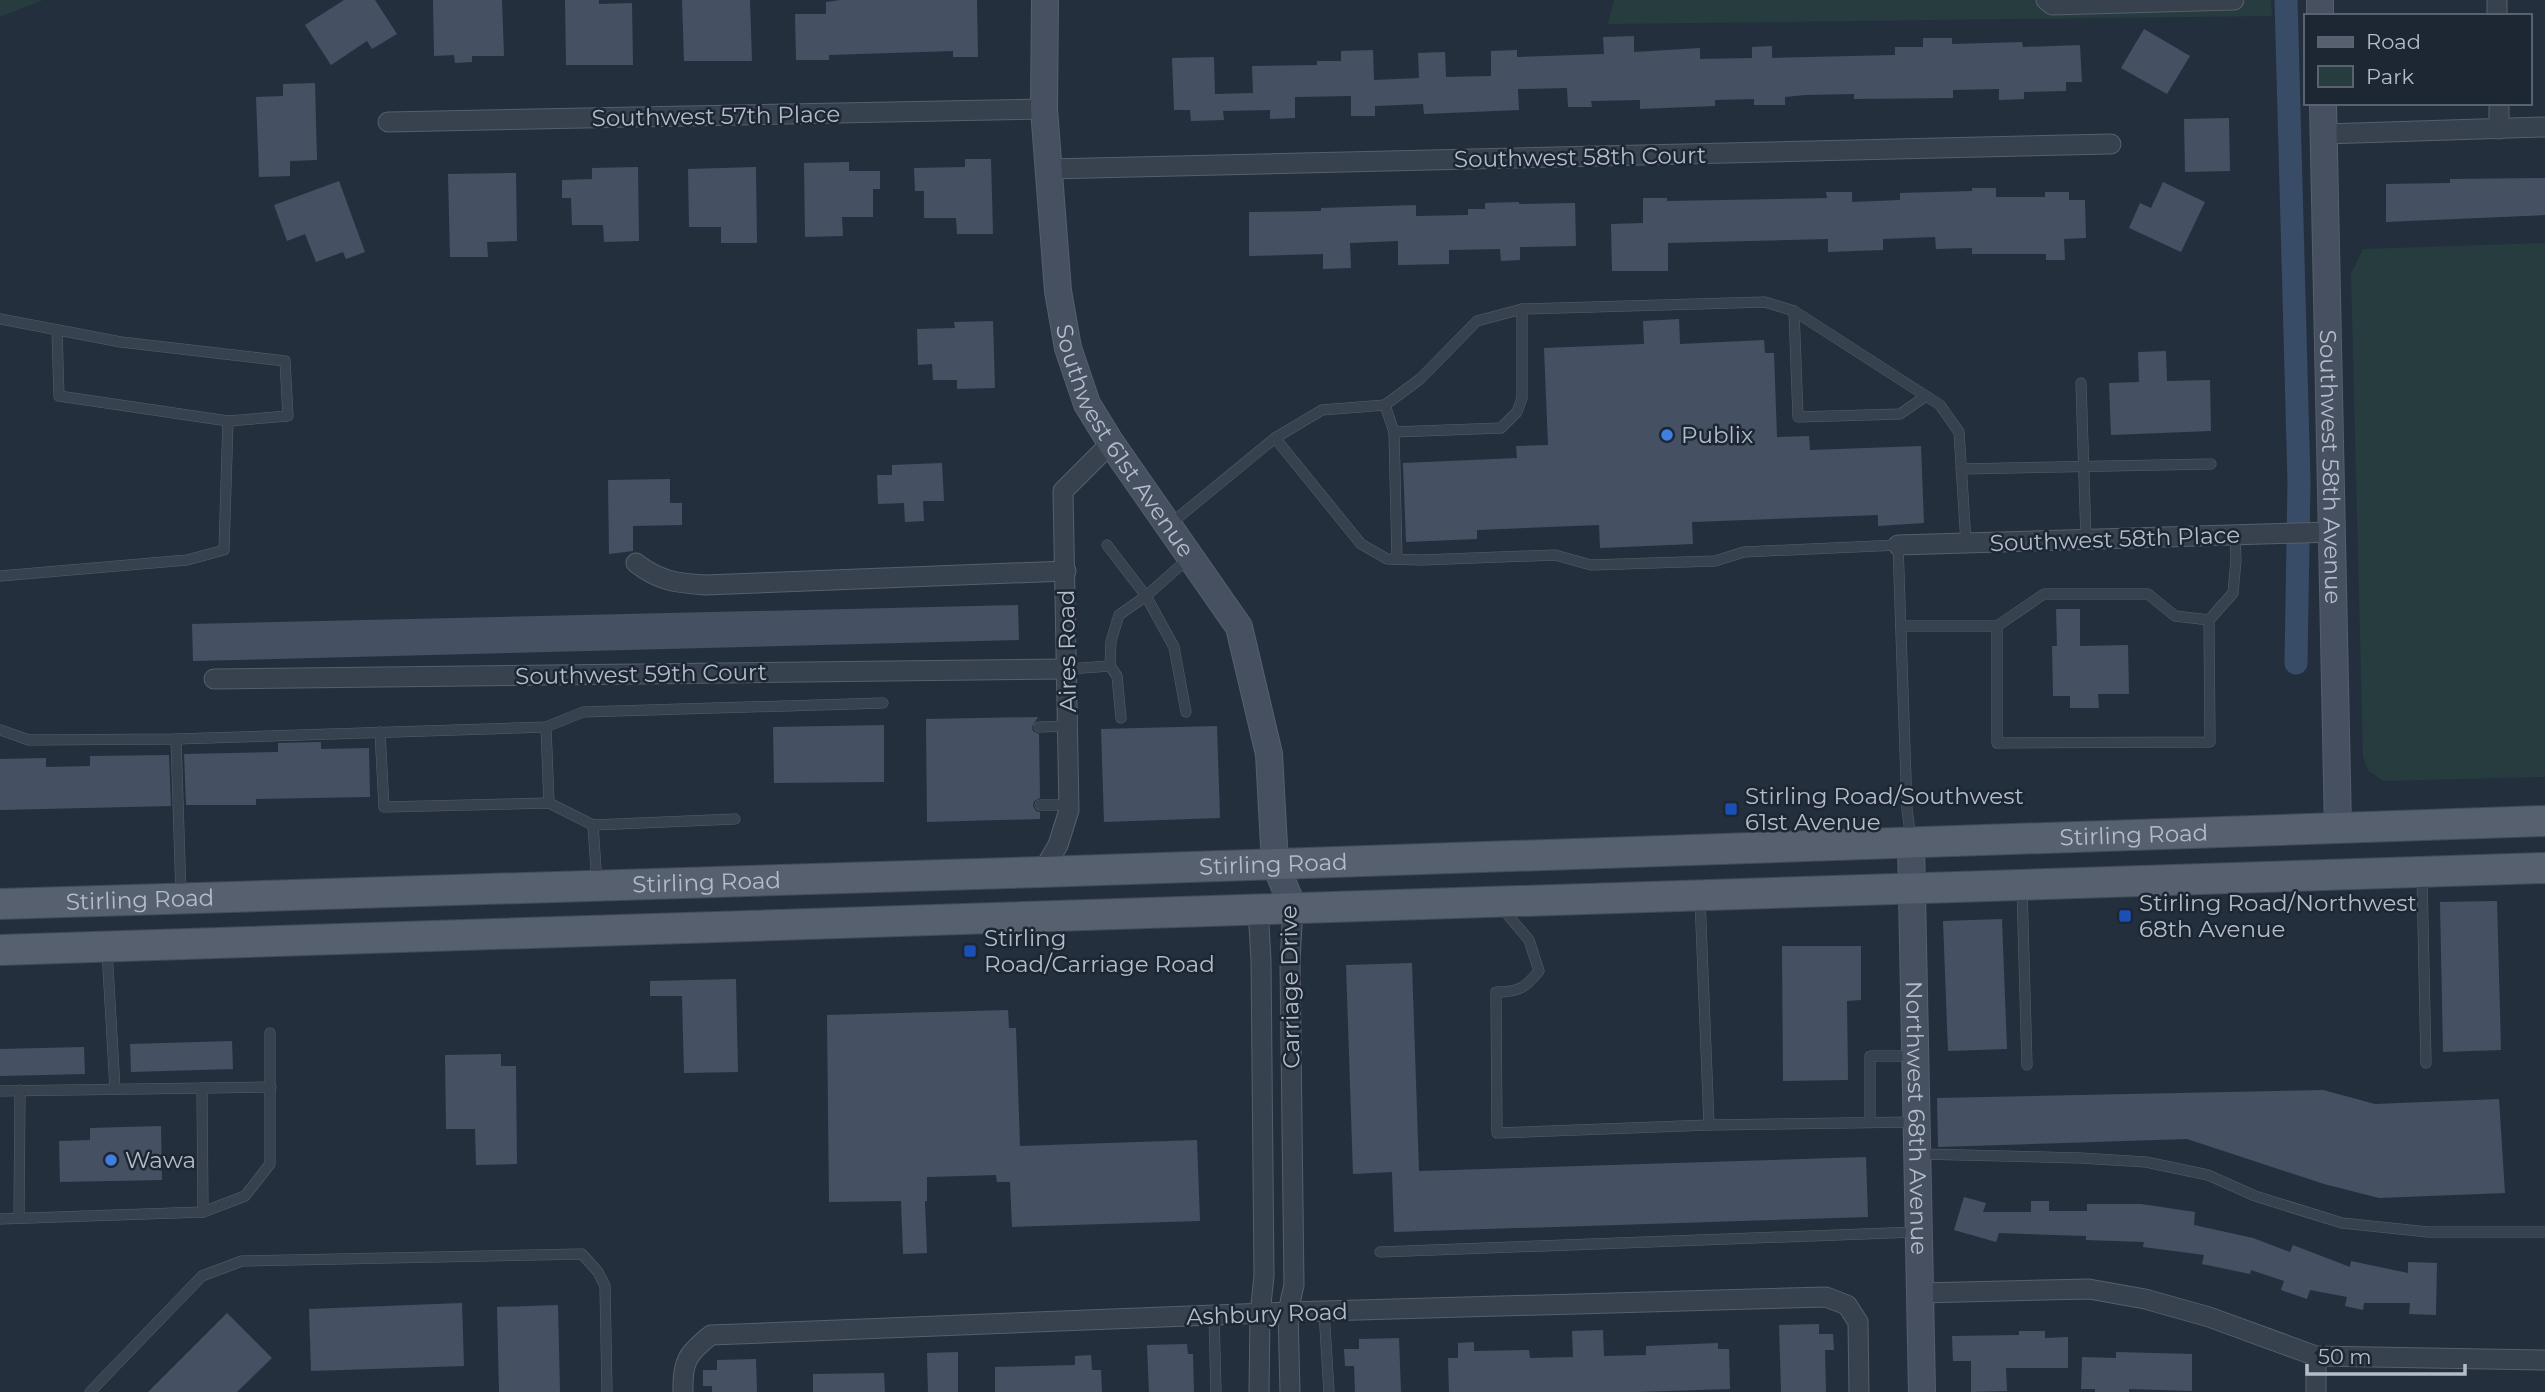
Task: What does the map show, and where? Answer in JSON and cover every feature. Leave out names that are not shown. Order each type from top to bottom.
[{"type":"main road","name":"Stirling Road","points":[[0,904],[2545,821]]},
{"type":"main road","points":[[2500,869],[2507,860],[2529,849],[2545,848]]},
{"type":"main road","name":"Stirling Road","points":[[0,950],[1293,906],[2545,868]]},
{"type":"main road","points":[[597,886],[598,930]]},
{"type":"street","name":"Southwest 61st Avenue","points":[[1045,0],[1044,109],[1058,291],[1068,348],[1087,404],[1111,443],[1239,627],[1269,754],[1275,863]]},
{"type":"street","points":[[2046,0],[2052,5],[2234,0]]},
{"type":"street","name":"Southwest 58th Avenue","points":[[2323,105],[2338,829]]},
{"type":"street","points":[[2499,105],[2499,129]]},
{"type":"street","name":"Southwest 57th Place","points":[[388,122],[1044,109]]},
{"type":"street","points":[[2324,134],[2545,127]]},
{"type":"street","name":"Southwest 58th Court","points":[[1049,169],[2111,144]]},
{"type":"street","name":"Aires Road","points":[[1042,872],[1058,845],[1069,805],[1063,491],[1111,443]]},
{"type":"street","name":"Southwest 58th Place","points":[[1898,545],[2332,532]]},
{"type":"street","points":[[636,563],[649,573],[671,583],[705,585],[1066,571]]},
{"type":"street","name":"Southwest 59th Court","points":[[214,679],[1068,669]]},
{"type":"street","name":"Northwest 68th Avenue","points":[[1911,842],[1922,1392]]},
{"type":"street","name":"Carriage Drive","points":[[1275,863],[1293,906],[1291,999],[1294,1285],[1288,1312],[1290,1392]]},
{"type":"street","name":"Carriage Drive","points":[[1259,1392],[1260,1314],[1264,1276],[1258,908],[1275,863]]},
{"type":"street","points":[[2545,868],[2545,879]]},
{"type":"street","points":[[1261,999],[1291,999]]},
{"type":"street","points":[[1921,1293],[2090,1289],[2145,1299],[2209,1317],[2316,1356],[2545,1360]]},
{"type":"street","name":"Ashbury Road","points":[[683,1392],[685,1362],[691,1351],[711,1335],[1288,1312],[1826,1297],[1847,1305],[1858,1322],[1859,1392]]},
{"type":"street","points":[[2316,1356],[2316,1392]]},
{"type":"lane","points":[[1169,525],[1275,438],[1322,410],[1385,405],[1420,379],[1477,321],[1522,309],[1765,302],[1794,311],[1940,405],[1959,432],[1966,543]]},
{"type":"lane","points":[[1394,432],[1501,428],[1517,412],[1522,398],[1522,309]]},
{"type":"lane","points":[[1794,311],[1798,417],[1900,414],[1926,396]]},
{"type":"lane","points":[[0,319],[121,342],[285,361],[288,416],[228,421],[59,396],[57,330]]},
{"type":"lane","points":[[2081,383],[2086,540]]},
{"type":"lane","points":[[1385,405],[1394,432],[1397,559]]},
{"type":"lane","points":[[0,576],[187,561],[225,550],[228,421]]},
{"type":"lane","points":[[1275,438],[1360,544],[1387,559],[1555,555],[1591,565],[1714,561],[1744,552],[1898,545],[1907,809],[1911,842]]},
{"type":"lane","points":[[1961,469],[2211,464]]},
{"type":"lane","points":[[1997,626],[1997,743],[2210,742],[2209,620],[2233,593],[2235,535]]},
{"type":"lane","points":[[1107,545],[1146,596],[1174,647],[1186,712]]},
{"type":"lane","points":[[1121,718],[1117,676],[1111,666],[1111,641],[1119,615],[1146,596],[1191,557]]},
{"type":"lane","points":[[1901,626],[1997,626],[2044,594],[2148,594],[2175,616],[2209,620]]},
{"type":"lane","points":[[1068,669],[1111,666]]},
{"type":"lane","points":[[0,730],[29,740],[176,739],[546,727],[583,712],[883,703]]},
{"type":"lane","points":[[1039,727],[1068,726]]},
{"type":"lane","points":[[546,727],[549,803]]},
{"type":"lane","points":[[380,732],[384,807],[549,803],[593,825],[735,819]]},
{"type":"lane","points":[[176,739],[181,898]]},
{"type":"lane","points":[[1040,805],[1069,805]]},
{"type":"lane","points":[[593,825],[597,886]]},
{"type":"lane","points":[[2422,872],[2426,1063]]},
{"type":"lane","points":[[2022,884],[2027,1065]]},
{"type":"lane","points":[[1700,894],[1709,1125]]},
{"type":"lane","points":[[1494,900],[1529,940],[1539,971],[1527,986],[1512,992],[1496,992],[1497,1133],[1709,1125],[1918,1122]]},
{"type":"lane","points":[[107,946],[115,1089]]},
{"type":"lane","points":[[0,1219],[203,1212],[245,1196],[270,1164],[270,1032]]},
{"type":"lane","points":[[1870,1121],[1870,1056],[1917,1056]]},
{"type":"lane","points":[[0,1091],[271,1087]]},
{"type":"lane","points":[[202,1088],[203,1212]]},
{"type":"lane","points":[[19,1218],[20,1090]]},
{"type":"lane","points":[[1919,1154],[2146,1162],[2208,1175],[2255,1196],[2342,1223],[2428,1232],[2545,1232]]},
{"type":"lane","points":[[1380,1252],[1920,1232]]},
{"type":"lane","points":[[90,1392],[202,1276],[242,1261],[582,1254],[598,1272],[605,1286],[607,1392]]},
{"type":"lane","points":[[1324,1311],[1329,1392]]},
{"type":"lane","points":[[1214,1315],[1216,1392]]},
{"type":"green space","points":[[0,0],[43,0],[0,17]]},
{"type":"green space","points":[[1614,0],[2271,0],[2272,16],[1608,24]]},
{"type":"green space","points":[[2545,243],[2545,777],[2383,781],[2368,770],[2363,757],[2351,274],[2363,249]]},
{"type":"building","points":[[344,0],[375,0],[397,34],[372,49],[367,41],[331,65],[305,25]]},
{"type":"building","points":[[433,0],[502,0],[504,56],[472,56],[472,62],[455,63],[454,55],[434,56]]},
{"type":"building","points":[[565,0],[599,0],[599,4],[632,3],[633,65],[566,65]]},
{"type":"building","points":[[682,0],[750,0],[752,61],[684,61]]},
{"type":"building","points":[[977,0],[978,57],[953,57],[953,51],[829,55],[829,60],[796,60],[795,14],[826,14],[826,2]]},
{"type":"building","points":[[2144,29],[2190,56],[2167,94],[2121,68]]},
{"type":"building","points":[[1634,36],[1634,52],[1700,48],[1700,59],[1752,58],[1752,47],[1772,46],[1772,58],[1895,55],[1895,47],[1923,47],[1923,38],[1952,38],[1952,44],[2022,42],[2023,47],[2080,45],[2082,82],[2066,82],[2066,91],[2024,92],[2024,99],[1999,100],[1999,89],[1953,90],[1953,98],[1854,99],[1854,94],[1805,95],[1785,97],[1785,105],[1754,105],[1754,99],[1715,100],[1715,106],[1640,109],[1640,100],[1591,101],[1592,107],[1568,107],[1567,88],[1518,89],[1519,110],[1424,114],[1423,104],[1375,106],[1375,116],[1351,116],[1351,96],[1295,97],[1295,118],[1270,119],[1270,110],[1223,111],[1224,120],[1191,121],[1190,110],[1174,110],[1172,58],[1214,57],[1215,94],[1253,93],[1252,66],[1317,65],[1317,61],[1341,61],[1341,51],[1373,50],[1374,80],[1419,78],[1418,53],[1445,52],[1446,77],[1491,76],[1491,51],[1517,50],[1517,57],[1604,54],[1603,37]]},
{"type":"building","points":[[315,83],[317,160],[290,161],[290,176],[259,177],[256,97],[283,96],[283,84]]},
{"type":"building","points":[[2229,118],[2230,171],[2185,172],[2184,119]]},
{"type":"building","points":[[965,159],[991,159],[993,234],[957,234],[956,218],[924,218],[924,191],[915,191],[914,168],[965,167]]},
{"type":"building","points":[[849,162],[849,171],[880,171],[880,189],[873,189],[873,217],[842,217],[843,236],[805,237],[804,163]]},
{"type":"building","points":[[638,167],[639,241],[604,242],[603,225],[572,225],[571,198],[562,198],[562,180],[592,179],[592,168]]},
{"type":"building","points":[[756,167],[757,243],[721,243],[721,227],[689,227],[688,169]]},
{"type":"building","points":[[516,173],[517,241],[487,242],[488,257],[450,257],[448,174]]},
{"type":"building","points":[[2545,178],[2545,215],[2386,222],[2386,184],[2450,183],[2450,179]]},
{"type":"building","points":[[339,181],[365,252],[346,259],[343,252],[316,262],[305,234],[287,241],[274,205]]},
{"type":"building","points":[[2163,182],[2205,202],[2181,252],[2129,228],[2140,203],[2151,208]]},
{"type":"building","points":[[1972,188],[1996,188],[1996,197],[2045,197],[2045,192],[2069,192],[2069,200],[2085,200],[2086,238],[2064,239],[2065,260],[2046,260],[2046,254],[1972,254],[1972,248],[1936,249],[1935,237],[1883,239],[1883,250],[1828,252],[1828,239],[1668,243],[1668,271],[1612,271],[1611,224],[1643,223],[1643,198],[1667,198],[1667,201],[1827,198],[1826,192],[1852,192],[1852,202],[1900,200],[1900,193],[1972,191]]},
{"type":"building","points":[[1485,203],[1575,203],[1576,246],[1520,247],[1520,260],[1501,261],[1500,249],[1449,250],[1449,264],[1398,265],[1398,241],[1350,243],[1351,268],[1323,269],[1323,254],[1249,256],[1249,212],[1416,205],[1416,216],[1468,215],[1468,209],[1485,209]]},
{"type":"building","points":[[1679,319],[1680,344],[1764,340],[1765,353],[1774,353],[1777,437],[1809,436],[1810,450],[1921,446],[1924,523],[1878,526],[1878,515],[1692,522],[1693,544],[1600,548],[1599,525],[1477,530],[1477,539],[1406,542],[1403,463],[1517,458],[1516,446],[1548,445],[1544,348],[1644,344],[1643,321]]},
{"type":"building","points":[[993,321],[995,388],[957,389],[957,380],[933,380],[932,364],[918,365],[917,329],[955,328],[954,322]]},
{"type":"building","points":[[2166,351],[2167,381],[2210,380],[2211,431],[2111,435],[2109,383],[2139,382],[2138,352]]},
{"type":"building","points":[[942,463],[944,501],[923,501],[924,521],[905,522],[904,503],[878,504],[877,475],[892,475],[892,465]]},
{"type":"building","points":[[670,479],[670,503],[682,503],[682,525],[633,526],[633,551],[609,554],[608,480]]},
{"type":"building","points":[[1018,605],[1019,640],[193,661],[192,624]]},
{"type":"building","points":[[2056,609],[2080,609],[2080,646],[2128,645],[2129,694],[2098,694],[2099,708],[2070,708],[2070,696],[2053,696],[2052,646],[2057,646]]},
{"type":"building","points":[[1038,717],[1032,727],[1033,731],[1039,734],[1040,798],[1034,801],[1033,806],[1040,812],[1040,819],[927,822],[926,719]]},
{"type":"building","points":[[884,725],[884,782],[774,783],[773,727]]},
{"type":"building","points":[[1217,726],[1220,818],[1104,822],[1101,729]]},
{"type":"building","points":[[321,742],[321,749],[369,748],[370,797],[256,799],[256,805],[186,805],[184,754],[278,752],[278,743]]},
{"type":"building","points":[[169,755],[171,806],[0,810],[0,759],[46,758],[46,767],[90,766],[90,756]]},
{"type":"building","points":[[2497,901],[2501,1050],[2443,1052],[2440,902]]},
{"type":"building","points":[[2002,919],[2007,1049],[1948,1051],[1943,921]]},
{"type":"building","points":[[1782,946],[1861,946],[1861,1000],[1847,1001],[1848,1080],[1783,1081]]},
{"type":"building","points":[[1412,963],[1419,1171],[1866,1157],[1868,1217],[1394,1232],[1392,1172],[1353,1174],[1346,965]]},
{"type":"building","points":[[736,979],[738,1072],[684,1073],[682,996],[650,996],[650,981]]},
{"type":"building","points":[[1008,1010],[1009,1028],[1016,1028],[1020,1146],[1197,1140],[1200,1221],[1012,1227],[1010,1182],[997,1182],[996,1175],[927,1177],[927,1253],[903,1254],[901,1201],[829,1202],[827,1015]]},
{"type":"building","points":[[232,1041],[233,1069],[131,1072],[130,1044]]},
{"type":"building","points":[[84,1047],[85,1074],[0,1076],[0,1049]]},
{"type":"building","points":[[501,1054],[501,1066],[516,1066],[517,1164],[476,1165],[475,1129],[446,1129],[445,1055]]},
{"type":"building","points":[[2323,1090],[2375,1104],[2499,1099],[2505,1193],[2379,1198],[2324,1184],[2187,1139],[1938,1147],[1937,1098]]},
{"type":"building","name":"Wawa","points":[[161,1126],[162,1180],[60,1182],[59,1141],[90,1140],[90,1128]]},
{"type":"building","points":[[1964,1197],[1986,1203],[1983,1212],[2031,1212],[2031,1201],[2049,1201],[2049,1211],[2087,1211],[2087,1204],[2141,1204],[2195,1212],[2194,1225],[2253,1238],[2290,1252],[2293,1245],[2350,1267],[2351,1261],[2408,1273],[2408,1262],[2437,1263],[2436,1315],[2409,1314],[2410,1303],[2364,1303],[2363,1310],[2345,1306],[2347,1297],[2310,1290],[2307,1299],[2281,1290],[2284,1281],[2251,1270],[2250,1274],[2202,1264],[2204,1255],[2143,1247],[2144,1242],[2086,1240],[2086,1236],[1999,1233],[1996,1242],[1954,1230]]},
{"type":"building","points":[[462,1303],[464,1366],[311,1371],[309,1309]]},
{"type":"building","points":[[558,1305],[560,1392],[499,1392],[497,1307]]},
{"type":"building","points":[[227,1313],[272,1358],[237,1392],[148,1392]]},
{"type":"building","points":[[1819,1324],[1819,1334],[1833,1334],[1834,1350],[1825,1350],[1826,1392],[1781,1392],[1779,1325]]},
{"type":"building","points":[[1603,1330],[1604,1356],[1646,1355],[1646,1346],[1718,1343],[1718,1349],[1729,1349],[1730,1389],[1449,1392],[1448,1358],[1458,1358],[1458,1343],[1474,1342],[1474,1351],[1529,1350],[1530,1358],[1573,1357],[1572,1331]]},
{"type":"building","points":[[2019,1331],[2045,1331],[2045,1338],[2068,1337],[2068,1368],[2006,1368],[2007,1391],[1971,1392],[1971,1361],[1953,1361],[1952,1336],[2019,1335]]},
{"type":"building","points":[[1399,1338],[1401,1392],[1355,1392],[1354,1366],[1345,1366],[1344,1349],[1359,1349],[1359,1339]]},
{"type":"building","points":[[1187,1344],[1188,1354],[1193,1354],[1194,1392],[1149,1392],[1147,1345]]},
{"type":"building","points":[[958,1352],[958,1392],[928,1392],[927,1353]]},
{"type":"building","points":[[2116,1352],[2192,1354],[2192,1391],[2129,1389],[2129,1392],[2095,1392],[2095,1389],[2081,1389],[2082,1357],[2116,1358]]},
{"type":"building","points":[[1091,1355],[1092,1370],[1101,1370],[1102,1392],[995,1392],[995,1367],[1075,1365],[1075,1356]]},
{"type":"building","points":[[756,1359],[757,1392],[712,1392],[712,1386],[703,1386],[703,1370],[717,1370],[717,1360]]},
{"type":"building","points":[[884,1373],[885,1392],[813,1392],[813,1374]]},
{"type":"waterway","points":[[2286,0],[2299,482],[2296,663]]},
{"type":"place","name":"Publix","points":[[1667,435]]},
{"type":"place","name":"Stirling Road/Southwest 61st Avenue","points":[[1731,809]]},
{"type":"place","name":"Stirling Road/Northwest 68th Avenue","points":[[2125,916]]},
{"type":"place","name":"Stirling Road/Carriage Road","points":[[970,951]]},
{"type":"place","name":"Wawa","points":[[111,1160]]}]
